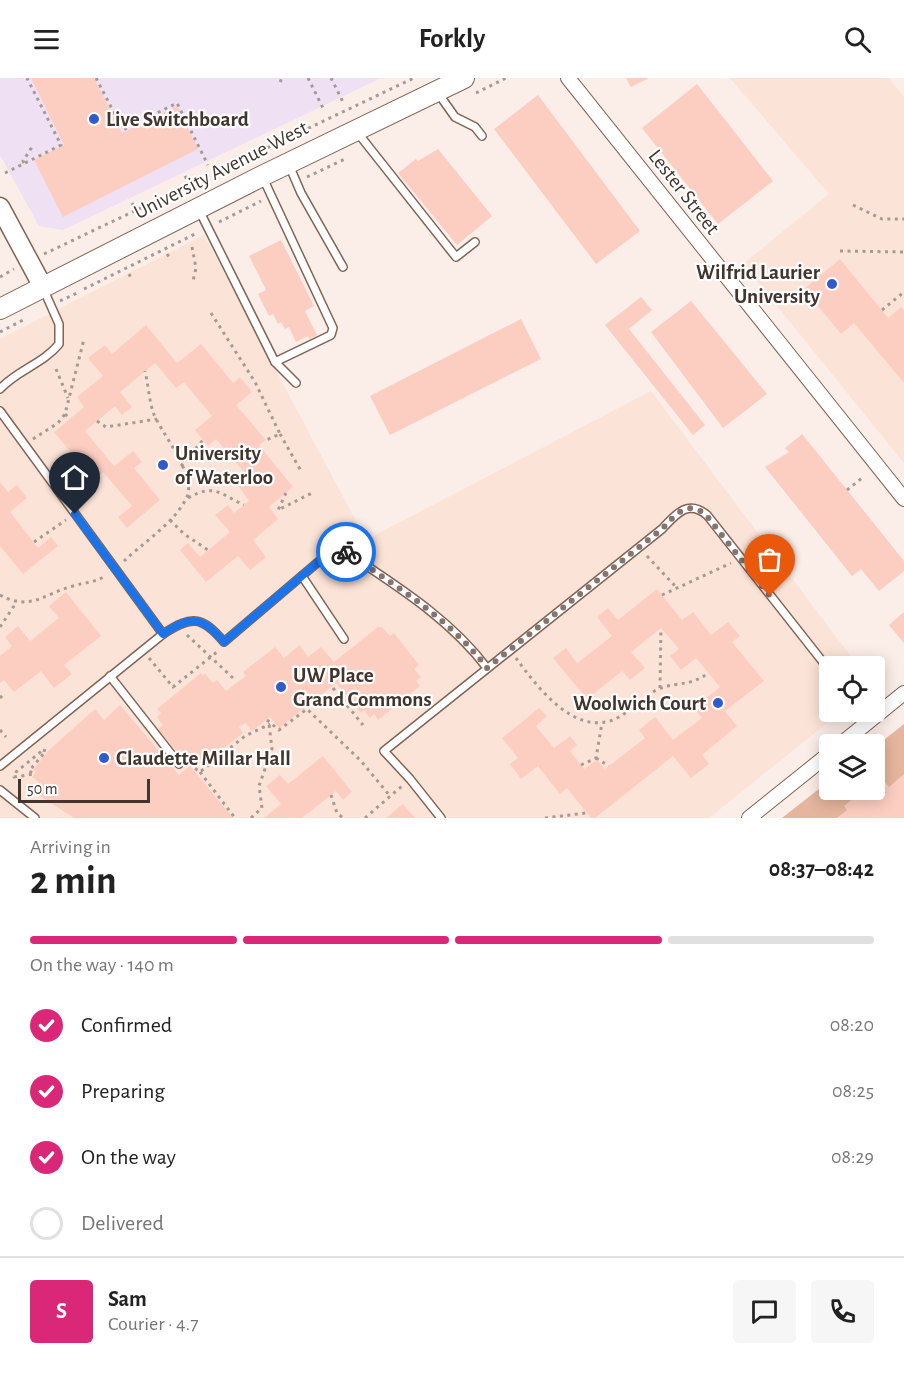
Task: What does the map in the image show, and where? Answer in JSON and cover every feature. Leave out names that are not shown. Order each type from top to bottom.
[{"type":"main road","name":"University Avenue West","points":[[0,309],[288,163],[464,78]]},
{"type":"street","name":"Lester Street","points":[[568,78],[904,499]]},
{"type":"street","points":[[0,207],[43,287]]},
{"type":"street","points":[[853,734],[904,693]]},
{"type":"street","points":[[749,818],[819,762]]},
{"type":"lane","points":[[437,90],[455,117],[475,127],[482,136]]},
{"type":"lane","points":[[356,130],[456,257],[475,242]]},
{"type":"lane","points":[[288,163],[301,193],[343,267]]},
{"type":"lane","points":[[262,176],[269,197],[276,205],[333,328],[331,335],[275,362]]},
{"type":"lane","points":[[198,208],[275,362],[296,383]]},
{"type":"lane","points":[[0,389],[11,376],[50,355],[60,344],[59,324],[43,287]]},
{"type":"lane","points":[[0,411],[163,634]]},
{"type":"lane","points":[[441,818],[384,751],[639,547],[679,512],[689,507],[698,508],[741,558],[819,657]]},
{"type":"lane","points":[[0,766],[177,624],[192,620],[210,624],[224,642],[337,546],[408,594],[467,641],[487,668]]},
{"type":"lane","points":[[302,576],[344,639]]},
{"type":"lane","points":[[110,676],[179,764]]},
{"type":"lane","points":[[0,790],[35,818]]},
{"type":"path","points":[[5,173],[61,145],[27,78]]},
{"type":"path","points":[[96,78],[123,130],[177,103],[208,165]]},
{"type":"path","points":[[308,78],[324,110]]},
{"type":"path","points":[[331,78],[343,102]]},
{"type":"path","name":"University Avenue West","points":[[58,247],[414,78]]},
{"type":"path","points":[[24,163],[23,161],[34,144]]},
{"type":"path","points":[[185,176],[188,181]]},
{"type":"path","points":[[853,205],[882,219],[904,219]]},
{"type":"path","points":[[192,247],[196,268],[193,281]]},
{"type":"path","points":[[840,250],[904,252]]},
{"type":"path","points":[[882,310],[904,292]]},
{"type":"path","points":[[211,313],[255,382],[301,471]]},
{"type":"path","points":[[0,332],[29,317]]},
{"type":"path","points":[[24,445],[58,423],[65,414],[84,339]]},
{"type":"path","points":[[57,369],[69,399]]},
{"type":"path","points":[[145,371],[153,413],[188,480],[188,498]]},
{"type":"path","points":[[65,414],[70,419]]},
{"type":"path","points":[[97,421],[106,427],[157,419]]},
{"type":"path","points":[[266,440],[280,434]]},
{"type":"path","points":[[181,466],[203,440]]},
{"type":"path","points":[[847,490],[862,478]]},
{"type":"path","points":[[0,595],[16,603],[46,598],[73,586],[94,583],[116,569],[170,520],[188,498],[200,491],[225,492],[244,505]]},
{"type":"path","points":[[286,493],[278,510],[312,493]]},
{"type":"path","points":[[34,542],[75,514]]},
{"type":"path","points":[[170,520],[184,534],[208,550]]},
{"type":"path","points":[[639,547],[676,587]]},
{"type":"path","points":[[662,595],[741,558]]},
{"type":"path","points":[[0,627],[16,603]]},
{"type":"path","points":[[177,624],[209,658],[233,678]]},
{"type":"path","points":[[660,688],[662,628]]},
{"type":"path","points":[[142,650],[173,687],[209,658],[224,642]]},
{"type":"path","points":[[510,650],[554,701],[575,719],[598,725],[616,719],[660,688],[692,684],[709,673]]},
{"type":"path","points":[[333,687],[363,725]]},
{"type":"path","points":[[269,722],[279,730],[307,709],[362,761],[390,796]]},
{"type":"path","points":[[200,772],[245,736],[269,722]]},
{"type":"path","points":[[251,818],[262,808],[259,786],[272,749],[269,722]]},
{"type":"path","points":[[596,758],[603,723]]},
{"type":"path","points":[[0,730],[6,737]]},
{"type":"path","points":[[43,750],[46,751],[29,771],[34,774],[14,777],[16,772],[43,750]]},
{"type":"path","points":[[581,765],[596,758]]},
{"type":"path","points":[[596,758],[609,766]]},
{"type":"path","points":[[179,764],[188,764],[200,772],[235,818]]},
{"type":"path","points":[[365,818],[410,779]]},
{"type":"path","points":[[331,795],[337,813],[343,818]]},
{"type":"path","points":[[545,818],[586,813]]},
{"type":"shaded area","points":[[0,78],[381,78],[63,230],[39,226],[0,155]]},
{"type":"shaded area","name":"Wilfrid Laurier University","points":[[730,78],[889,78],[904,97],[904,463],[743,264],[829,194]]},
{"type":"shaded area","name":"University of Waterloo","points":[[204,235],[366,540],[651,391],[850,656],[819,656],[819,722],[828,722],[709,818],[0,818],[0,339]]},
{"type":"shaded area","points":[[904,724],[904,818],[782,818],[819,789],[819,800],[885,800],[885,739]]},
{"type":"building","points":[[31,78],[94,78],[122,133],[177,106],[198,149],[63,217],[34,160],[64,145]]},
{"type":"building","points":[[626,78],[649,78],[631,87]]},
{"type":"building","points":[[697,84],[773,181],[718,224],[642,128]]},
{"type":"building","points":[[538,95],[640,231],[596,264],[494,129]]},
{"type":"building","points":[[438,149],[492,216],[457,245],[398,173],[416,159],[418,161]]},
{"type":"building","points":[[281,240],[314,306],[305,311],[317,335],[309,339],[308,336],[296,342],[289,327],[285,329],[281,322],[278,324],[273,314],[269,316],[258,294],[266,290],[249,256]]},
{"type":"building","points":[[840,259],[888,318],[901,307],[904,310],[904,383],[854,323],[841,334],[804,289]]},
{"type":"building","points":[[641,297],[652,310],[629,329],[705,425],[693,435],[605,325]]},
{"type":"building","points":[[691,301],[767,394],[723,428],[651,332]]},
{"type":"building","points":[[521,319],[541,359],[390,435],[370,396]]},
{"type":"building","points":[[146,325],[177,363],[201,344],[233,383],[240,377],[252,392],[236,405],[266,440],[259,445],[293,487],[269,507],[278,519],[253,540],[266,557],[250,570],[238,556],[206,582],[180,550],[188,543],[200,557],[230,532],[215,515],[228,505],[234,513],[249,501],[239,487],[249,478],[216,439],[208,446],[195,430],[212,416],[184,382],[176,388],[155,363],[120,392],[132,407],[122,415],[115,406],[85,431],[114,466],[133,451],[142,462],[134,468],[160,500],[127,528],[118,517],[132,506],[103,472],[86,486],[79,478],[87,472],[54,432],[84,407],[77,397],[103,376],[88,358],[105,345],[112,354]]},
{"type":"building","points":[[802,434],[904,561],[904,571],[879,591],[861,569],[852,576],[765,467],[789,452],[785,448]]},
{"type":"building","points":[[0,482],[8,492],[17,485],[27,498],[10,512],[38,548],[51,537],[58,546],[23,574],[0,546]]},
{"type":"building","name":"Woolwich Court","points":[[657,589],[682,620],[693,612],[711,635],[728,622],[740,636],[732,642],[764,681],[725,711],[737,726],[702,755],[709,764],[691,778],[673,756],[595,818],[591,818],[567,788],[560,794],[538,766],[521,779],[510,764],[518,758],[502,738],[539,708],[547,716],[536,726],[554,748],[570,736],[577,745],[570,751],[584,769],[597,760],[605,769],[645,738],[639,730],[655,717],[673,740],[702,718],[694,708],[720,687],[696,658],[681,670],[670,656],[679,649],[661,628],[631,652],[645,668],[630,680],[622,671],[587,699],[553,658],[566,648],[577,663],[612,636],[597,617],[608,608],[618,620]]},
{"type":"building","points":[[66,592],[101,636],[64,665],[72,674],[54,688],[41,671],[14,692],[4,680],[0,683],[0,656],[12,646],[5,637],[18,626],[30,641],[59,618],[49,606]]},
{"type":"building","points":[[904,612],[904,643],[889,625]]},
{"type":"building","points":[[378,627],[382,627],[390,636],[394,633],[419,665],[414,669],[421,677],[416,681],[420,686],[378,720],[374,714],[370,718],[364,710],[361,713],[336,683],[279,728],[270,717],[252,731],[245,723],[239,727],[243,733],[201,766],[197,761],[193,764],[187,757],[184,760],[158,729],[163,725],[157,717],[161,713],[157,709],[201,673],[203,676],[205,673],[213,683],[217,680],[226,691],[246,676],[243,672],[275,647],[284,658],[300,645],[308,657],[321,647],[334,662]]},
{"type":"building","name":"Claudette Millar Hall","points":[[120,705],[179,775],[190,766],[233,818],[74,818],[37,794],[40,790],[36,786],[39,782],[32,777],[36,772],[33,770],[49,750],[95,709],[104,720]]},
{"type":"building","points":[[323,756],[352,792],[343,800],[336,791],[302,818],[264,818],[281,804],[266,786],[280,775],[288,784]]},
{"type":"building","points":[[904,774],[904,818],[837,818],[847,810],[844,806],[851,800],[885,800],[885,782],[889,787]]},
{"type":"building","points":[[403,804],[415,818],[386,818]]},
{"type":"way so far","points":[[346,552],[408,594],[467,641],[487,668],[662,529],[679,512],[689,507],[698,508],[706,515],[770,596]]},
{"type":"place","name":"Live Switchboard","points":[[94,119]]},
{"type":"place","name":"Wilfrid Laurier University","points":[[832,284]]},
{"type":"place","name":"University of Waterloo","points":[[163,465]]},
{"type":"place","name":"UW Place Grand Commons","points":[[281,687]]},
{"type":"place","name":"Woolwich Court","points":[[718,703]]},
{"type":"place","name":"Claudette Millar Hall","points":[[104,758]]},
{"type":"route","points":[[75,514],[163,634],[177,624],[192,620],[210,624],[224,642],[337,546],[346,552]]}]
